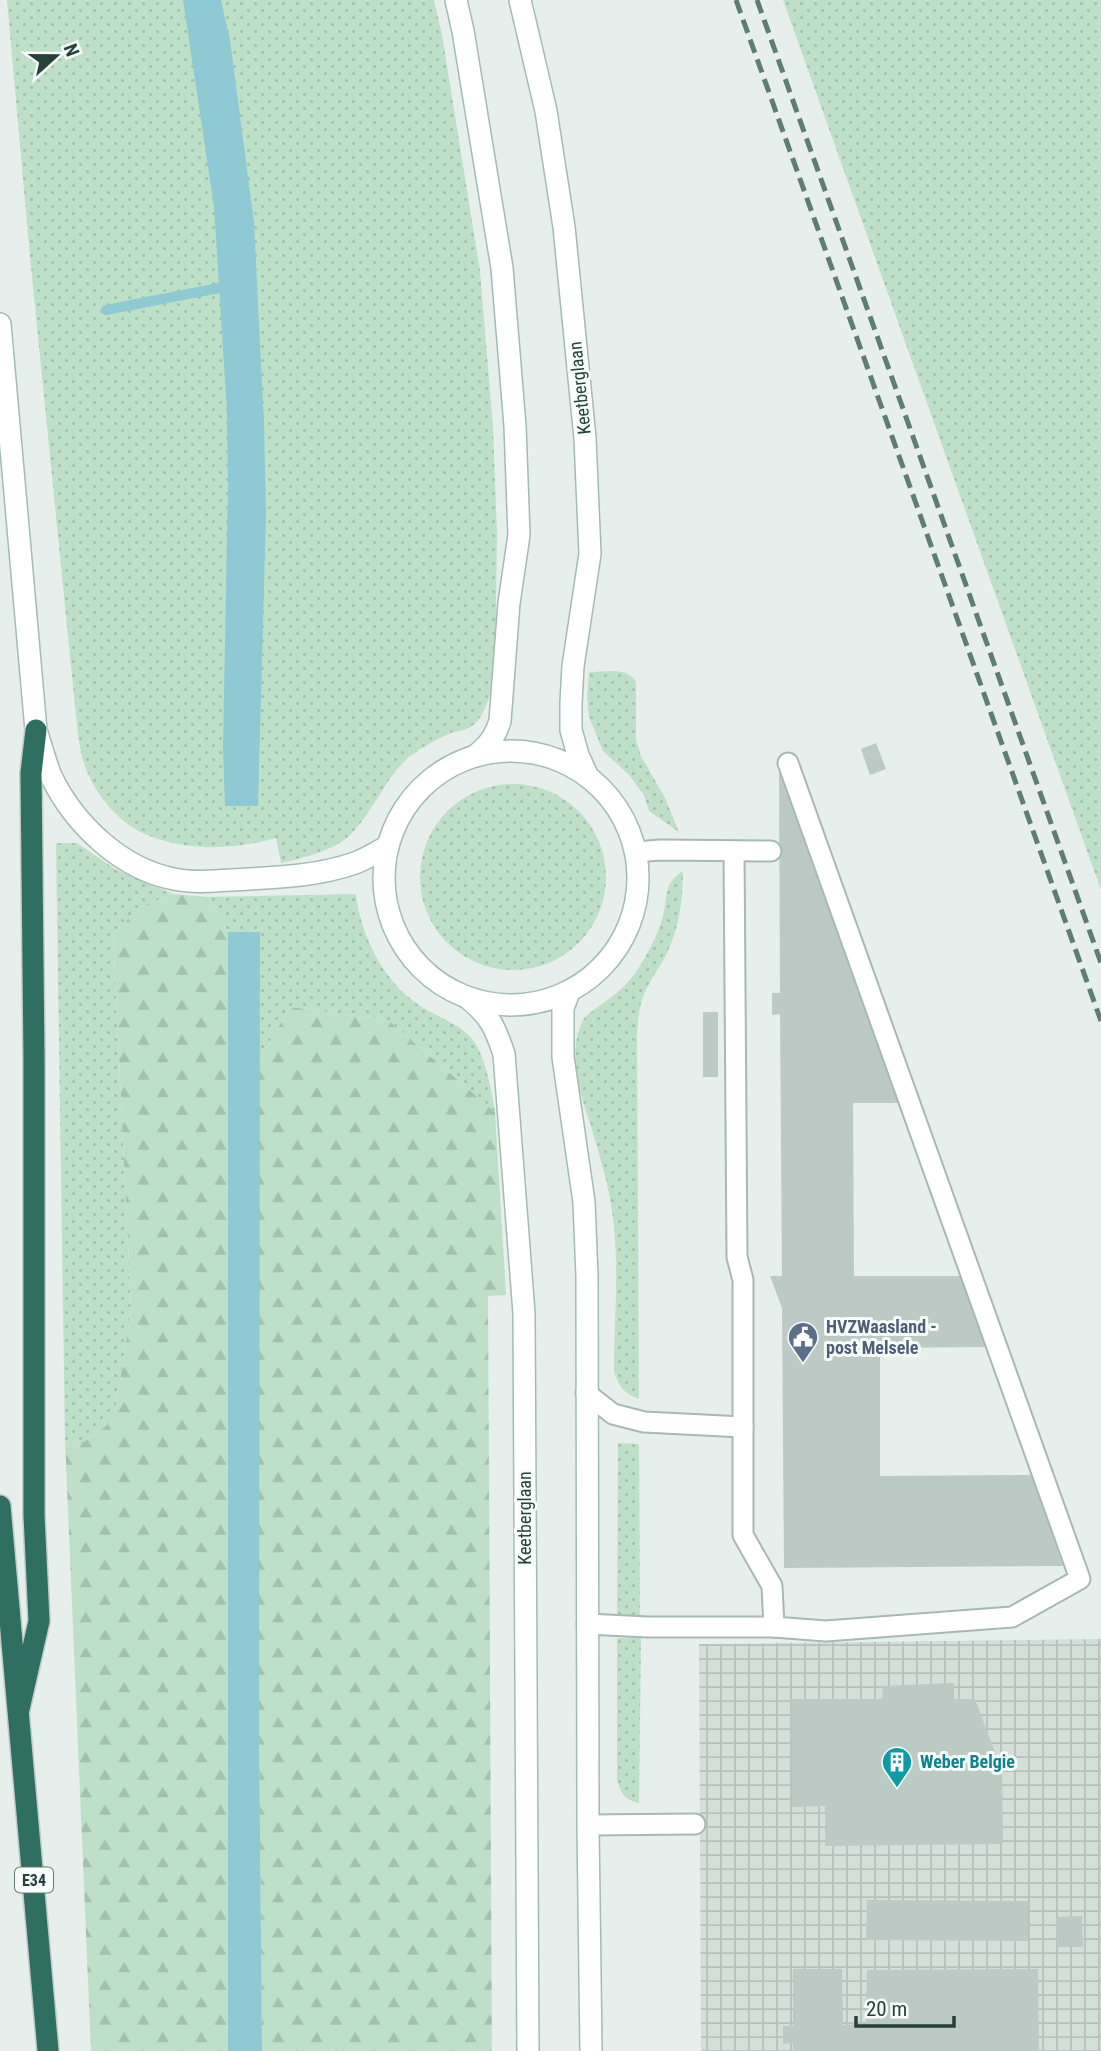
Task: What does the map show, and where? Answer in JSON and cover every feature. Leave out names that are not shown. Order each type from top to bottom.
[{"type":"highway","points":[[19,1709],[39,1621],[34,1515],[31,773],[36,730]]},
{"type":"highway","name":"E34","points":[[0,1506],[48,2051]]},
{"type":"main road","points":[[456,0],[502,268],[515,426],[519,535],[509,603],[500,721],[491,740],[475,756]]},
{"type":"main road","name":"Keetberglaan","points":[[520,0],[546,111],[564,227],[586,438],[590,554],[573,666],[571,730],[588,777]]},
{"type":"main road","points":[[0,324],[36,730],[50,774],[68,806],[95,836],[120,857],[148,872],[175,880],[285,877],[326,872],[357,863],[388,846]]},
{"type":"main road","points":[[504,751],[534,753],[562,762],[588,777],[610,798],[626,824],[635,852],[638,885],[632,918],[618,948],[596,973],[569,992],[537,1003],[502,1005],[468,998],[440,984],[417,963],[398,937],[387,908],[383,877],[388,846],[400,815],[420,789],[445,769],[475,756],[504,751]]},
{"type":"main road","points":[[569,992],[564,1008],[563,1057],[584,1202],[587,1276],[591,2051]]},
{"type":"main road","name":"Keetberglaan","points":[[468,998],[485,1012],[495,1027],[504,1054],[524,1313],[528,2051]]},
{"type":"lane","points":[[587,1625],[774,1627],[826,1631],[1012,1617],[1080,1579],[788,763]]},
{"type":"lane","points":[[734,851],[737,1257],[743,1280],[743,1535],[772,1586],[774,1627]]},
{"type":"lane","points":[[635,852],[771,852]]},
{"type":"lane","points":[[586,1393],[613,1414],[644,1422],[743,1427]]},
{"type":"lane","points":[[588,1825],[695,1824]]},
{"type":"shaded area","points":[[1101,1639],[1101,2051],[701,2051],[699,1644]]},
{"type":"green space","points":[[7,0],[434,0],[480,271],[493,427],[497,534],[495,673],[488,702],[477,722],[435,741],[409,757],[393,774],[354,831],[340,843],[320,852],[281,863],[276,838],[226,847],[192,846],[159,839],[134,829],[118,816],[98,792],[85,767],[76,716]]},
{"type":"green space","points":[[783,0],[1101,0],[1101,890]]},
{"type":"green space","points":[[589,672],[622,672],[636,682],[636,740],[641,756],[665,798],[679,832],[649,811],[644,795],[629,775],[603,751],[589,717]]},
{"type":"green space","points":[[513,784],[549,791],[579,811],[599,841],[606,877],[599,913],[579,943],[549,963],[513,970],[477,963],[447,943],[427,913],[420,877],[427,841],[447,811],[477,791]]},
{"type":"green space","points":[[56,843],[77,843],[115,869],[173,894],[142,906],[113,934],[131,1309],[114,1420],[84,1442],[65,1440]]},
{"type":"green space","points":[[683,871],[677,925],[666,955],[644,994],[637,1035],[639,1399],[622,1388],[614,1371],[614,1231],[605,1178],[576,1072],[576,1046],[583,1020],[620,990],[639,967],[660,927],[670,884]]},
{"type":"green space","points":[[173,894],[208,897],[228,932],[228,2051],[91,2051],[65,1440],[84,1442],[114,1420],[131,1309],[113,934],[142,906]]},
{"type":"green space","points":[[356,894],[370,945],[388,975],[413,1001],[460,1028],[476,1044],[488,1077],[495,1112],[388,1020],[290,1007],[259,1061],[260,932],[228,932],[208,897]]},
{"type":"green space","points":[[290,1007],[388,1020],[495,1112],[506,1295],[488,1296],[492,2051],[262,2051],[259,1061]]},
{"type":"green space","points":[[618,1443],[639,1444],[640,1619],[617,1618]]},
{"type":"green space","points":[[617,1638],[641,1638],[639,1803],[624,1796],[617,1780]]},
{"type":"water","points":[[183,0],[221,0],[230,40],[254,223],[266,513],[258,806],[225,806],[223,747],[227,412],[214,207]]},
{"type":"water","points":[[228,932],[260,932],[259,1724],[262,2051],[228,2051]]},
{"type":"building","points":[[876,743],[886,769],[870,775],[861,749]]},
{"type":"building","points":[[779,769],[899,1103],[853,1103],[854,1276],[960,1276],[986,1347],[880,1348],[880,1476],[1032,1475],[1063,1566],[784,1568],[782,1308],[770,1276],[782,1276],[780,1014],[772,1015],[772,993],[780,993]]},
{"type":"building","points":[[703,1012],[718,1012],[718,1077],[703,1077]]},
{"type":"building","name":"Weber Belgie","points":[[954,1683],[954,1699],[975,1699],[1002,1771],[1003,1844],[825,1846],[825,1806],[792,1807],[791,1699],[882,1699],[883,1686]]},
{"type":"building","points":[[867,1900],[1028,1901],[1028,1941],[866,1940]]},
{"type":"building","points":[[1082,1916],[1083,1947],[1057,1947],[1056,1917]]},
{"type":"building","points":[[793,1969],[842,1969],[843,2025],[866,2024],[867,1970],[1038,1969],[1039,2051],[793,2051],[793,2043],[783,2044],[783,2026],[793,2026]]},
{"type":"waterway","points":[[106,310],[229,286]]},
{"type":"railway","points":[[736,0],[1101,1021]]},
{"type":"railway","points":[[757,0],[1101,963]]},
{"type":"place","name":"HVZWaasland - post Melsele","points":[[803,1364]]},
{"type":"place","name":"Weber Belgie","points":[[897,1789]]}]
